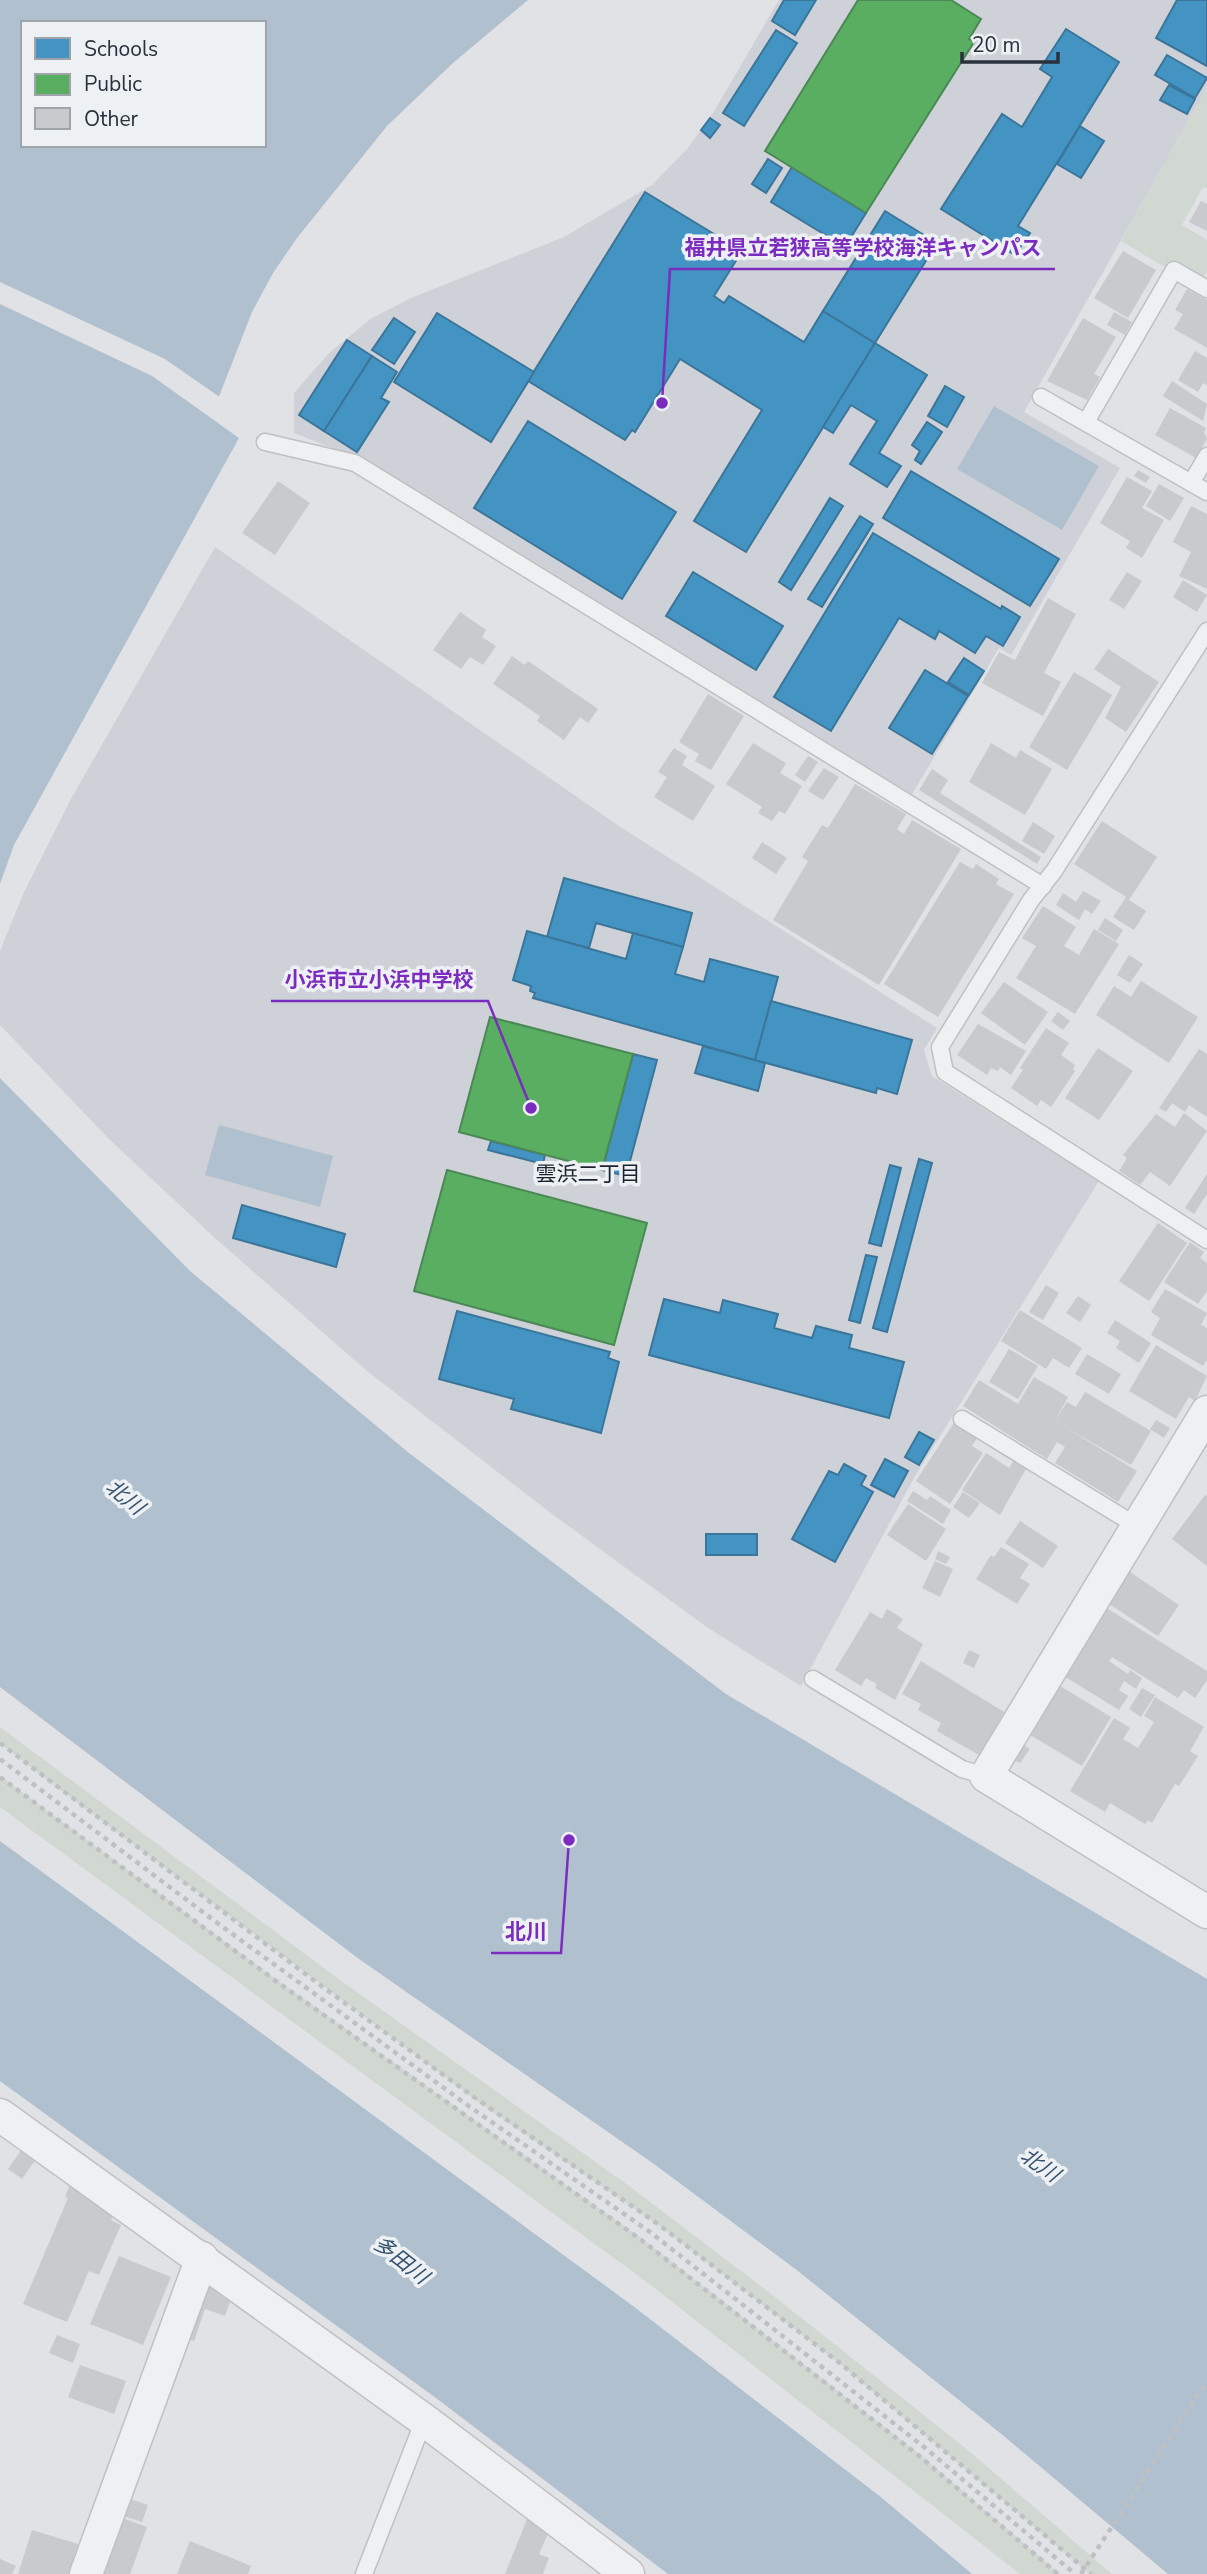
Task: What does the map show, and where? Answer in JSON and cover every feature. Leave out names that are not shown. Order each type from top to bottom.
[{"type":"street","points":[[1207,1412],[986,1776],[1207,1912]]},
{"type":"street","points":[[0,2115],[424,2420],[628,2574]]},
{"type":"street","points":[[86,2574],[202,2259]]},
{"type":"lane","points":[[1086,422],[1174,270],[1207,289]]},
{"type":"lane","points":[[1041,397],[1207,492]]},
{"type":"lane","points":[[265,442],[355,463],[1043,886]]},
{"type":"lane","points":[[1191,483],[1207,456]]},
{"type":"lane","points":[[1207,631],[940,1047],[945,1072],[1207,1240]]},
{"type":"lane","points":[[962,1419],[1138,1526]]},
{"type":"lane","points":[[813,1679],[962,1769],[986,1776]]},
{"type":"lane","points":[[364,2574],[424,2420]]},
{"type":"path","points":[[0,1743],[316,1982],[669,2232],[841,2364],[1091,2574]]},
{"type":"path","points":[[0,1759],[216,1922],[470,2107],[650,2232],[924,2447],[1075,2574]]},
{"type":"path","points":[[0,1777],[291,1992],[640,2239],[918,2455],[1058,2574]]},
{"type":"path","points":[[1082,2574],[1207,2381]]},
{"type":"shaded area","points":[[779,0],[1207,0],[1207,88],[1024,412],[1120,468],[1011,655],[999,648],[911,796],[372,464],[294,433],[294,393],[329,353],[372,318],[411,298],[564,237],[652,185],[687,149],[713,113]]},
{"type":"shaded area","points":[[1207,88],[1207,188],[1203,187],[1182,225],[1207,240],[1207,271],[1201,282],[1168,269],[1121,241]]},
{"type":"shaded area","points":[[215,547],[622,828],[937,1028],[924,1050],[932,1076],[1099,1181],[914,1478],[801,1686],[708,1628],[552,1514],[367,1371],[216,1239],[110,1140],[0,1025],[0,951],[24,892],[72,797]]},
{"type":"shaded area","points":[[0,1727],[340,1980],[632,2188],[964,2447],[1112,2574],[1090,2574],[840,2364],[658,2225],[477,2101],[43,1777],[0,1743]]},
{"type":"shaded area","points":[[0,1776],[281,1983],[641,2238],[919,2454],[1060,2574],[1020,2574],[648,2283],[0,1807]]},
{"type":"water","points":[[0,0],[528,0],[453,63],[387,126],[297,238],[273,273],[252,312],[211,417],[239,438],[14,845],[0,884]]},
{"type":"water","points":[[994,406],[1099,466],[1062,530],[957,469]]},
{"type":"water","points":[[0,1078],[190,1271],[409,1453],[726,1694],[1207,1979],[1207,2574],[1168,2574],[1005,2437],[798,2271],[654,2164],[359,1959],[0,1687]]},
{"type":"water","points":[[219,1125],[333,1156],[320,1207],[205,1175]]},
{"type":"water","name":"多田川","points":[[0,1841],[633,2306],[882,2498],[972,2574],[668,2574],[436,2398],[0,2081]]},
{"type":"pier","points":[[0,282],[165,359],[224,400],[216,416],[241,435],[242,440],[152,376],[0,304]]},
{"type":"building: Schools","points":[[784,0],[816,0],[795,35],[772,21]]},
{"type":"building: Schools","points":[[1177,0],[1207,0],[1207,66],[1156,38]]},
{"type":"building: Schools","points":[[1066,29],[1119,62],[1018,226],[1030,233],[1015,255],[941,209],[1002,114],[1022,127],[1052,77],[1040,69]]},
{"type":"building: Schools","points":[[776,30],[797,43],[744,126],[723,113]]},
{"type":"building: Schools","points":[[1167,55],[1207,78],[1195,98],[1155,75]]},
{"type":"building: Schools","points":[[1169,85],[1195,99],[1187,114],[1160,100]]},
{"type":"building: Schools","points":[[710,118],[720,125],[710,138],[701,130]]},
{"type":"building: Schools","points":[[1080,126],[1104,141],[1081,178],[1057,164]]},
{"type":"building: Schools","points":[[768,159],[782,168],[766,193],[752,184]]},
{"type":"building: Schools","points":[[792,167],[866,213],[845,247],[771,202]]},
{"type":"building: Schools","points":[[645,192],[742,251],[714,296],[724,303],[729,296],[804,342],[823,311],[875,343],[746,552],[694,521],[762,410],[680,359],[635,432],[632,430],[625,440],[528,381]]},
{"type":"building: Schools","points":[[885,211],[937,243],[875,343],[823,311]]},
{"type":"building: Schools","points":[[437,313],[534,372],[491,442],[394,382]]},
{"type":"building: Schools","points":[[394,318],[415,332],[394,364],[372,350]]},
{"type":"building: Schools","points":[[347,340],[372,356],[324,431],[299,415]]},
{"type":"building: Schools","points":[[875,343],[927,375],[879,453],[901,466],[887,487],[850,464],[877,421],[851,405],[833,433],[823,427]]},
{"type":"building: Schools","points":[[372,356],[397,372],[381,398],[389,402],[357,452],[324,431]]},
{"type":"building: Schools","points":[[945,386],[964,397],[947,427],[928,416]]},
{"type":"building: Schools","points":[[528,421],[676,512],[622,599],[474,508]]},
{"type":"building: Schools","points":[[927,422],[942,432],[921,464],[915,460],[920,451],[912,445]]},
{"type":"building: Schools","points":[[911,471],[1059,559],[1030,606],[883,518]]},
{"type":"building: Schools","points":[[830,498],[843,506],[791,590],[779,582]]},
{"type":"building: Schools","points":[[860,516],[873,524],[822,607],[808,599]]},
{"type":"building: Schools","points":[[873,533],[1001,609],[1002,606],[1020,617],[1003,646],[986,636],[975,653],[939,631],[935,639],[899,618],[831,731],[774,697]]},
{"type":"building: Schools","points":[[693,572],[783,626],[756,670],[666,616]]},
{"type":"building: Schools","points":[[964,658],[984,671],[969,695],[948,682]]},
{"type":"building: Schools","points":[[925,670],[968,696],[932,754],[889,728]]},
{"type":"building: Schools","points":[[564,878],[692,913],[683,947],[596,923],[589,948],[547,937]]},
{"type":"building: Schools","points":[[527,931],[626,959],[633,933],[683,947],[675,974],[704,982],[710,959],[778,977],[755,1060],[533,998],[535,993],[530,991],[531,986],[513,980]]},
{"type":"building: Schools","points":[[771,1001],[912,1040],[897,1094],[877,1088],[876,1093],[755,1060]]},
{"type":"building: Schools","points":[[703,1046],[765,1063],[758,1091],[695,1073]]},
{"type":"building: Schools","points":[[633,1054],[657,1060],[626,1176],[602,1170]]},
{"type":"building: Schools","points":[[491,1141],[545,1155],[543,1164],[488,1150]]},
{"type":"building: Schools","points":[[919,1159],[932,1163],[887,1332],[873,1328]]},
{"type":"building: Schools","points":[[890,1165],[901,1168],[881,1246],[869,1243]]},
{"type":"building: Schools","points":[[242,1205],[345,1234],[336,1267],[233,1238]]},
{"type":"building: Schools","points":[[866,1255],[877,1257],[860,1323],[849,1320]]},
{"type":"building: Schools","points":[[664,1299],[720,1313],[723,1300],[778,1314],[774,1328],[812,1338],[816,1326],[852,1335],[849,1348],[904,1362],[889,1418],[649,1355]]},
{"type":"building: Schools","points":[[457,1311],[610,1352],[608,1358],[619,1362],[601,1433],[511,1409],[514,1399],[439,1379]]},
{"type":"building: Schools","points":[[919,1432],[934,1440],[919,1465],[905,1457]]},
{"type":"building: Schools","points":[[885,1459],[908,1471],[894,1497],[871,1485]]},
{"type":"building: Schools","points":[[844,1464],[866,1476],[861,1485],[873,1492],[835,1562],[792,1539],[829,1471],[838,1475]]},
{"type":"building: Schools","points":[[706,1534],[757,1534],[757,1555],[706,1555]]},
{"type":"building: Public","points":[[858,0],[951,0],[981,19],[969,39],[974,42],[866,213],[765,151]]},
{"type":"building: Public","points":[[490,1017],[633,1054],[602,1170],[459,1132]]},
{"type":"building: Public","points":[[447,1170],[647,1223],[614,1345],[414,1291]]},
{"type":"building: Other","points":[[1201,201],[1207,204],[1207,231],[1189,222]]},
{"type":"building: Other","points":[[1123,251],[1156,270],[1128,318],[1094,298]]},
{"type":"building: Other","points":[[1187,289],[1207,300],[1207,348],[1174,329],[1183,314],[1175,310]]},
{"type":"building: Other","points":[[1114,312],[1132,322],[1125,335],[1107,325]]},
{"type":"building: Other","points":[[1083,318],[1116,337],[1094,374],[1100,377],[1087,400],[1047,381]]},
{"type":"building: Other","points":[[1195,351],[1207,358],[1207,385],[1203,383],[1198,392],[1178,380]]},
{"type":"building: Other","points":[[1172,381],[1207,404],[1203,421],[1163,396]]},
{"type":"building: Other","points":[[1170,408],[1206,428],[1204,432],[1207,439],[1196,458],[1155,435]]},
{"type":"building: Other","points":[[1138,470],[1150,477],[1146,483],[1134,476]]},
{"type":"building: Other","points":[[1127,477],[1152,491],[1142,508],[1164,520],[1142,558],[1126,548],[1130,541],[1100,523]]},
{"type":"building: Other","points":[[278,481],[310,503],[275,555],[242,533]]},
{"type":"building: Other","points":[[1159,484],[1184,498],[1170,521],[1146,506]]},
{"type":"building: Other","points":[[1191,506],[1207,514],[1207,589],[1179,576],[1191,552],[1173,542]]},
{"type":"building: Other","points":[[1127,572],[1142,581],[1124,609],[1109,600]]},
{"type":"building: Other","points":[[1183,580],[1207,595],[1197,612],[1173,597]]},
{"type":"building: Other","points":[[1048,598],[1076,614],[1044,673],[1061,682],[1043,716],[982,683],[999,652],[1015,660]]},
{"type":"building: Other","points":[[460,612],[486,630],[482,637],[496,646],[483,665],[470,657],[461,669],[433,650]]},
{"type":"building: Other","points":[[1108,649],[1159,682],[1126,732],[1105,718],[1121,687],[1094,669]]},
{"type":"building: Other","points":[[512,656],[525,665],[528,661],[598,709],[588,723],[580,717],[564,740],[537,721],[540,716],[493,684]]},
{"type":"building: Other","points":[[1074,672],[1112,695],[1067,770],[1029,747]]},
{"type":"building: Other","points":[[708,694],[744,716],[711,770],[695,761],[699,754],[679,742]]},
{"type":"building: Other","points":[[753,743],[786,763],[780,773],[802,786],[785,814],[779,811],[772,821],[758,813],[762,807],[726,784]]},
{"type":"building: Other","points":[[991,743],[1016,758],[1020,750],[1052,769],[1025,815],[969,782]]},
{"type":"building: Other","points":[[674,748],[687,756],[682,765],[715,786],[693,821],[654,797],[667,777],[658,772]]},
{"type":"building: Other","points":[[808,756],[818,762],[805,782],[795,775]]},
{"type":"building: Other","points":[[824,768],[839,777],[823,800],[808,791]]},
{"type":"building: Other","points":[[932,769],[948,780],[940,793],[1041,857],[1037,864],[919,790]]},
{"type":"building: Other","points":[[855,784],[906,814],[897,829],[904,834],[912,820],[961,849],[879,985],[773,920],[808,861],[802,857],[822,825],[828,828]]},
{"type":"building: Other","points":[[1102,821],[1157,857],[1129,900],[1146,911],[1134,930],[1113,917],[1126,897],[1074,864]]},
{"type":"building: Other","points":[[1033,822],[1055,836],[1044,854],[1022,841]]},
{"type":"building: Other","points":[[762,842],[787,858],[776,874],[752,858]]},
{"type":"building: Other","points":[[960,862],[973,869],[976,864],[999,879],[996,884],[1014,894],[938,1017],[884,984]]},
{"type":"building: Other","points":[[1083,891],[1101,901],[1092,914],[1085,909],[1079,920],[1056,905],[1063,893],[1076,902]]},
{"type":"building: Other","points":[[1043,906],[1076,927],[1064,946],[1079,955],[1094,929],[1119,944],[1075,1014],[1016,978],[1036,946],[1022,938]]},
{"type":"building: Other","points":[[1105,918],[1123,930],[1116,941],[1098,930]]},
{"type":"building: Other","points":[[1129,955],[1143,964],[1130,983],[1117,975]]},
{"type":"building: Other","points":[[1141,981],[1198,1017],[1169,1063],[1096,1015],[1114,986],[1131,997]]},
{"type":"building: Other","points":[[1004,982],[1048,1012],[1025,1045],[981,1013]]},
{"type":"building: Other","points":[[1058,1012],[1070,1021],[1063,1030],[1051,1021]]},
{"type":"building: Other","points":[[978,1024],[1026,1051],[1011,1075],[1000,1067],[998,1071],[991,1068],[987,1075],[957,1055]]},
{"type":"building: Other","points":[[1046,1028],[1069,1043],[1061,1055],[1075,1065],[1075,1071],[1051,1107],[1041,1100],[1037,1106],[1011,1088],[1023,1070],[1020,1068]]},
{"type":"building: Other","points":[[1098,1048],[1133,1071],[1099,1120],[1065,1098]]},
{"type":"building: Other","points":[[1199,1049],[1207,1054],[1207,1117],[1189,1105],[1185,1112],[1172,1103],[1166,1112],[1159,1108]]},
{"type":"building: Other","points":[[1184,1113],[1207,1131],[1170,1186],[1150,1172],[1140,1185],[1119,1171],[1127,1158],[1123,1155],[1156,1114],[1175,1127]]},
{"type":"building: Other","points":[[1207,1174],[1207,1194],[1194,1214],[1185,1208]]},
{"type":"building: Other","points":[[1158,1223],[1187,1243],[1149,1301],[1119,1281]]},
{"type":"building: Other","points":[[1190,1242],[1204,1252],[1200,1258],[1207,1263],[1207,1291],[1198,1304],[1164,1282]]},
{"type":"building: Other","points":[[1046,1285],[1059,1293],[1043,1320],[1029,1312]]},
{"type":"building: Other","points":[[1165,1289],[1207,1313],[1201,1325],[1207,1328],[1207,1360],[1203,1366],[1151,1335],[1160,1318],[1151,1312]]},
{"type":"building: Other","points":[[1078,1296],[1091,1305],[1080,1322],[1066,1313]]},
{"type":"building: Other","points":[[1020,1310],[1082,1348],[1069,1368],[1053,1358],[1046,1369],[1001,1341]]},
{"type":"building: Other","points":[[1115,1320],[1151,1343],[1139,1363],[1116,1348],[1120,1341],[1107,1333]]},
{"type":"building: Other","points":[[1156,1345],[1207,1376],[1195,1401],[1189,1397],[1176,1419],[1129,1391]]},
{"type":"building: Other","points":[[1009,1349],[1038,1366],[1018,1399],[989,1382]]},
{"type":"building: Other","points":[[1087,1354],[1121,1374],[1109,1394],[1075,1374]]},
{"type":"building: Other","points":[[1034,1377],[1068,1397],[1055,1421],[1067,1402],[1076,1407],[1085,1392],[1151,1431],[1131,1465],[1058,1423],[1137,1471],[1118,1502],[1055,1463],[1065,1447],[1057,1442],[1047,1459],[963,1406],[979,1380],[1018,1404]]},
{"type":"building: Other","points":[[1156,1420],[1170,1428],[1164,1438],[1150,1429]]},
{"type":"building: Other","points":[[955,1421],[978,1436],[972,1446],[983,1453],[950,1504],[916,1481]]},
{"type":"building: Other","points":[[986,1453],[1009,1468],[1015,1459],[1027,1467],[1000,1515],[962,1490]]},
{"type":"building: Other","points":[[913,1491],[927,1500],[930,1496],[951,1510],[943,1524],[907,1501]]},
{"type":"building: Other","points":[[963,1492],[980,1503],[969,1518],[953,1507]]},
{"type":"building: Other","points":[[1205,1495],[1207,1496],[1207,1566],[1172,1539]]},
{"type":"building: Other","points":[[908,1504],[946,1529],[926,1561],[887,1535]]},
{"type":"building: Other","points":[[1020,1521],[1058,1546],[1043,1568],[1005,1543]]},
{"type":"building: Other","points":[[1001,1547],[1029,1564],[1020,1578],[1030,1584],[1017,1604],[976,1579],[991,1555],[994,1557]]},
{"type":"building: Other","points":[[938,1551],[950,1557],[946,1564],[935,1559]]},
{"type":"building: Other","points":[[935,1561],[953,1569],[940,1597],[922,1588]]},
{"type":"building: Other","points":[[1127,1570],[1179,1605],[1158,1636],[1106,1602]]},
{"type":"building: Other","points":[[1105,1607],[1207,1671],[1207,1680],[1195,1698],[1184,1690],[1178,1698],[1112,1657],[1109,1661],[1128,1674],[1130,1670],[1142,1678],[1136,1689],[1124,1681],[1119,1690],[1128,1696],[1119,1710],[1062,1675]]},
{"type":"building: Other","points":[[887,1609],[903,1619],[897,1628],[923,1644],[895,1700],[875,1688],[877,1684],[866,1678],[861,1686],[835,1670],[870,1612],[882,1619]]},
{"type":"building: Other","points":[[969,1650],[980,1655],[974,1668],[963,1663]]},
{"type":"building: Other","points":[[921,1661],[1004,1712],[979,1755],[937,1731],[941,1723],[918,1710],[921,1704],[902,1694]]},
{"type":"building: Other","points":[[1057,1684],[1111,1717],[1082,1766],[1027,1733]]},
{"type":"building: Other","points":[[1142,1688],[1155,1695],[1141,1717],[1129,1709]]},
{"type":"building: Other","points":[[1155,1697],[1204,1727],[1190,1751],[1198,1756],[1179,1786],[1175,1784],[1152,1823],[1148,1820],[1145,1824],[1110,1803],[1105,1812],[1070,1791],[1114,1718],[1130,1728],[1123,1739],[1138,1748],[1154,1722],[1144,1716]]},
{"type":"building: Other","points":[[1021,1743],[1030,1749],[1020,1763],[1012,1759]]},
{"type":"building: Other","points":[[22,2149],[36,2159],[22,2179],[8,2169]]},
{"type":"building: Other","points":[[70,2184],[103,2204],[101,2208],[114,2213],[111,2220],[121,2225],[99,2275],[89,2271],[67,2322],[23,2304],[68,2198],[65,2197]]},
{"type":"building: Other","points":[[119,2256],[171,2277],[143,2345],[90,2324]]},
{"type":"building: Other","points":[[204,2283],[233,2293],[225,2316],[205,2309],[194,2341],[184,2338]]},
{"type":"building: Other","points":[[57,2335],[80,2344],[73,2363],[49,2353]]},
{"type":"building: Other","points":[[80,2365],[126,2381],[114,2414],[68,2397]]},
{"type":"building: Other","points":[[127,2498],[148,2505],[142,2522],[121,2515]]},
{"type":"building: Other","points":[[529,2514],[550,2529],[539,2554],[549,2558],[543,2574],[505,2574]]},
{"type":"building: Other","points":[[119,2517],[147,2527],[130,2574],[99,2574]]},
{"type":"building: Other","points":[[32,2530],[78,2544],[68,2574],[18,2574]]},
{"type":"building: Other","points":[[190,2541],[251,2566],[248,2574],[177,2574]]},
{"type":"building: Other","points":[[0,2559],[16,2566],[12,2574],[0,2574]]},
{"type":"place","name":"福井県立若狭高等学校海洋キャンパス","points":[[662,403]]},
{"type":"place","name":"小浜市立小浜中学校","points":[[531,1108]]},
{"type":"place","name":"北川","points":[[569,1840]]},
{"type":"district","name":"雲浜二丁目","points":[[588,1174]]}]
